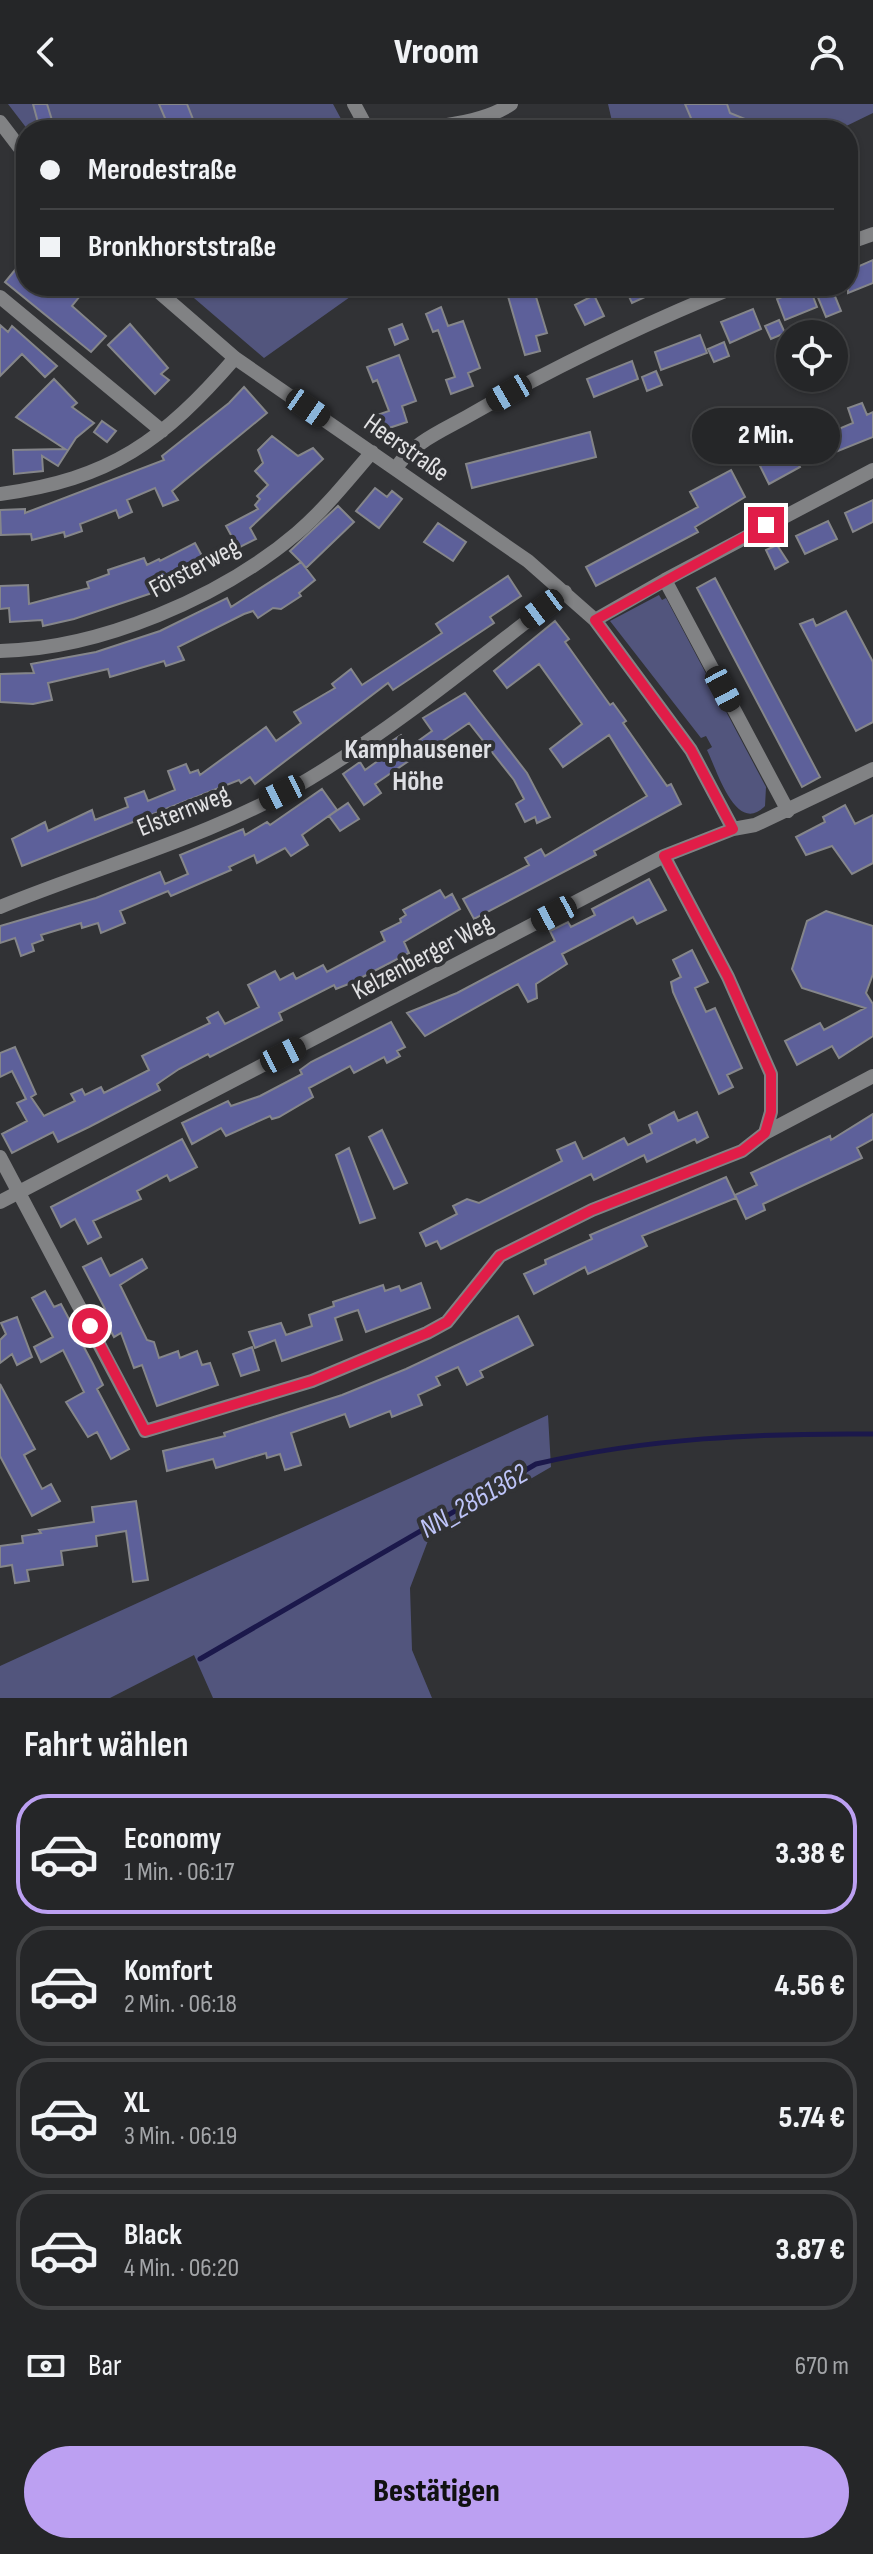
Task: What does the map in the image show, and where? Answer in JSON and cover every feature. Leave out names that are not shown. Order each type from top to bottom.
[{"type":"street","points":[[465,120],[511,104]]},
{"type":"street","points":[[0,122],[16,143]]},
{"type":"street","name":"Heerstraße","points":[[164,296],[235,358],[528,561],[595,620],[691,750],[733,829]]},
{"type":"street","points":[[396,468],[418,445],[509,393],[646,325],[714,296]]},
{"type":"street","points":[[0,297],[162,431]]},
{"type":"street","points":[[0,494],[81,478],[134,452],[207,390],[235,358]]},
{"type":"street","name":"Försterweg","points":[[0,651],[69,641],[120,627],[167,612],[210,591],[296,534],[372,452]]},
{"type":"street","points":[[595,620],[873,470]]},
{"type":"street","points":[[665,580],[788,811]]},
{"type":"street","name":"Elsternweg","points":[[0,907],[231,818],[308,780],[408,711],[565,592]]},
{"type":"street","name":"Kelzenberger Weg","points":[[0,1202],[664,856],[733,829],[755,825],[873,769]]},
{"type":"street","points":[[664,856],[728,977],[771,1074],[771,1112],[765,1133]]},
{"type":"street","points":[[0,1157],[16,1193],[145,1431],[312,1381],[427,1333],[447,1322],[500,1256],[592,1210],[742,1151],[765,1133],[873,1076]]},
{"type":"shaded area","points":[[8,104],[333,104],[342,120],[20,120]]},
{"type":"shaded area","points":[[608,104],[873,104],[873,113],[858,120],[612,120]]},
{"type":"shaded area","points":[[192,296],[352,296],[350,297],[264,358]]},
{"type":"shaded area","points":[[659,595],[662,600],[666,598],[766,787],[765,806],[755,813],[745,813],[729,797],[707,750],[712,747],[706,736],[701,738],[610,621]]},
{"type":"shaded area","points":[[548,1415],[551,1467],[429,1538],[410,1588],[412,1650],[432,1698],[213,1698],[194,1655],[110,1698],[0,1698],[0,1666]]},
{"type":"building","points":[[33,104],[47,104],[52,120],[37,120]]},
{"type":"building","points":[[159,104],[187,104],[193,120],[166,120]]},
{"type":"building","points":[[685,104],[727,104],[730,113],[745,119],[743,120],[692,120]]},
{"type":"building","points":[[873,260],[873,283],[858,289],[858,267]]},
{"type":"building","points":[[15,270],[16,271],[16,291],[5,282]]},
{"type":"building","points":[[22,296],[80,296],[72,306],[106,336],[91,352]]},
{"type":"building","points":[[508,296],[536,296],[547,333],[536,336],[540,351],[525,355]]},
{"type":"building","points":[[594,296],[604,316],[585,325],[575,305]]},
{"type":"building","points":[[629,296],[647,296],[632,303]]},
{"type":"building","points":[[813,296],[817,307],[785,320],[777,299]]},
{"type":"building","points":[[817,296],[835,296],[841,311],[826,317]]},
{"type":"building","points":[[441,307],[448,326],[463,321],[480,368],[468,373],[473,386],[451,394],[446,380],[455,377],[438,330],[433,332],[426,314]]},
{"type":"building","points":[[753,309],[761,329],[730,343],[721,322]]},
{"type":"building","points":[[776,321],[776,337],[771,339],[765,326]]},
{"type":"building","points":[[130,324],[168,368],[161,374],[169,380],[155,394],[108,345]]},
{"type":"building","points":[[402,324],[408,339],[395,345],[389,329]]},
{"type":"building","points":[[0,325],[8,332],[12,326],[57,366],[45,377],[22,354],[0,376]]},
{"type":"building","points":[[700,335],[707,353],[661,370],[655,352]]},
{"type":"building","points":[[724,342],[729,356],[714,362],[708,349]]},
{"type":"building","points":[[399,355],[416,401],[402,406],[407,422],[380,431],[374,416],[389,411],[377,380],[373,382],[367,367]]},
{"type":"building","points":[[632,361],[638,379],[594,397],[587,379]]},
{"type":"building","points":[[656,371],[662,385],[647,391],[642,377]]},
{"type":"building","points":[[54,379],[77,403],[72,407],[94,423],[76,438],[58,466],[42,456],[43,471],[14,474],[13,450],[65,449],[16,417]]},
{"type":"building","points":[[244,387],[267,413],[172,491],[178,500],[163,506],[155,488],[127,500],[132,512],[119,518],[116,510],[80,524],[82,531],[65,537],[64,532],[32,540],[31,534],[1,535],[0,510],[25,509],[25,513],[164,460],[162,456],[229,403]]},
{"type":"building","points":[[862,403],[867,415],[873,412],[873,437],[823,457],[815,439],[853,423],[848,408]]},
{"type":"building","points":[[102,421],[116,431],[107,442],[94,432]]},
{"type":"building","points":[[590,432],[596,457],[472,488],[466,464]]},
{"type":"building","points":[[272,436],[298,456],[313,448],[323,459],[250,528],[256,539],[238,548],[226,526],[258,509],[255,505],[260,499],[257,496],[268,485],[255,471],[263,463],[258,450]]},
{"type":"building","points":[[792,449],[800,467],[769,484],[760,466]]},
{"type":"building","points":[[731,470],[745,497],[695,527],[698,532],[596,586],[586,567],[698,507],[690,492]]},
{"type":"building","points":[[375,488],[387,497],[392,491],[402,499],[379,528],[356,511]]},
{"type":"building","points":[[873,500],[873,522],[853,532],[845,513]]},
{"type":"building","points":[[338,506],[354,522],[306,568],[290,551]]},
{"type":"building","points":[[828,521],[837,539],[805,554],[796,536]]},
{"type":"building","points":[[438,523],[466,542],[453,561],[424,542]]},
{"type":"building","points":[[195,543],[207,565],[161,590],[43,626],[42,620],[10,622],[9,608],[0,609],[0,586],[28,585],[29,604],[89,588],[87,582],[109,574],[108,570],[144,558],[147,565],[160,561]]},
{"type":"building","points":[[777,545],[788,562],[775,569],[766,550]]},
{"type":"building","points":[[301,562],[315,580],[299,593],[301,596],[281,609],[273,608],[258,618],[253,611],[244,614],[178,647],[184,660],[166,666],[164,661],[110,677],[108,669],[48,683],[52,700],[33,704],[0,702],[0,674],[34,673],[31,664],[96,652],[160,631],[227,598],[231,607]]},
{"type":"building","points":[[508,576],[521,596],[490,617],[494,623],[393,690],[388,683],[255,784],[250,777],[241,783],[239,780],[22,866],[12,839],[45,822],[48,831],[92,810],[95,820],[128,807],[125,798],[144,791],[148,801],[175,790],[168,771],[186,764],[190,773],[198,770],[200,775],[266,727],[276,741],[301,723],[294,712],[335,688],[332,684],[351,669],[362,685],[442,633],[436,624]]},
{"type":"building","points":[[715,578],[820,777],[802,787],[697,588]]},
{"type":"building","points":[[846,611],[873,662],[873,722],[856,731],[800,624],[813,619],[816,626]]},
{"type":"building","points":[[555,621],[569,639],[565,642],[610,705],[613,703],[626,721],[623,723],[667,786],[671,784],[681,804],[594,851],[596,855],[474,919],[463,899],[529,865],[525,858],[541,849],[545,856],[647,796],[609,735],[563,767],[550,749],[582,724],[539,664],[507,688],[494,671]]},
{"type":"building","points":[[465,693],[527,773],[550,817],[537,823],[535,817],[525,822],[516,804],[524,799],[514,780],[469,723],[422,755],[414,744],[432,731],[423,718]]},
{"type":"building","points":[[401,735],[416,756],[375,784],[381,793],[364,805],[343,774],[360,762],[365,770],[389,753],[384,746]]},
{"type":"building","points":[[322,789],[337,810],[302,835],[308,845],[291,856],[285,848],[257,863],[254,855],[229,867],[231,870],[171,896],[168,891],[120,911],[125,923],[101,933],[98,923],[82,928],[81,923],[41,935],[43,940],[32,944],[34,951],[21,956],[15,938],[0,943],[0,926],[96,898],[160,872],[165,884],[188,874],[180,855],[243,829],[245,835],[267,822],[270,825]]},
{"type":"building","points":[[348,803],[359,819],[340,831],[329,816]]},
{"type":"building","points":[[845,805],[855,824],[873,815],[873,863],[852,874],[832,846],[806,855],[796,837],[825,822],[823,817]]},
{"type":"building","points":[[649,879],[666,910],[637,924],[633,917],[562,954],[567,964],[536,984],[537,998],[528,1002],[518,984],[425,1036],[407,1013],[457,993],[555,941],[550,931],[568,922],[571,927],[595,915],[592,909]]},
{"type":"building","points":[[440,890],[445,898],[452,894],[460,909],[404,942],[409,953],[351,983],[336,989],[334,985],[279,1013],[282,1020],[210,1057],[208,1054],[179,1069],[157,1084],[160,1090],[89,1127],[58,1142],[53,1132],[12,1153],[2,1134],[27,1121],[17,1103],[26,1099],[12,1071],[0,1077],[0,1053],[15,1047],[36,1094],[31,1097],[44,1116],[75,1101],[71,1094],[82,1089],[85,1095],[101,1087],[104,1093],[149,1070],[142,1056],[210,1023],[207,1018],[218,1012],[225,1024],[259,1007],[248,985],[275,971],[280,980],[293,973],[296,979],[323,965],[327,972],[385,941],[381,932],[401,922],[400,919],[406,915],[403,910]]},
{"type":"building","points":[[826,911],[873,926],[873,974],[866,993],[873,1004],[873,1036],[839,1058],[832,1046],[797,1065],[785,1041],[820,1023],[824,1030],[865,1008],[802,988],[792,969],[807,921]]},
{"type":"building","points":[[692,950],[708,982],[695,988],[706,1012],[715,1008],[742,1068],[727,1075],[733,1087],[719,1094],[671,982],[681,977],[673,960]]},
{"type":"building","points":[[391,1022],[405,1047],[397,1051],[400,1056],[387,1063],[384,1057],[354,1073],[350,1066],[309,1088],[313,1097],[279,1117],[272,1119],[270,1116],[226,1136],[221,1128],[192,1144],[182,1123],[228,1101],[231,1106],[260,1096],[302,1074],[300,1070],[311,1062]]},
{"type":"building","points":[[674,1112],[678,1121],[697,1112],[708,1137],[697,1143],[695,1139],[647,1162],[644,1155],[594,1180],[591,1174],[441,1249],[437,1241],[426,1246],[420,1233],[457,1214],[453,1206],[467,1199],[479,1203],[562,1161],[557,1150],[575,1142],[583,1159],[624,1138],[628,1145],[652,1133],[649,1125]]},
{"type":"building","points":[[873,1114],[873,1139],[857,1148],[862,1158],[763,1204],[765,1210],[746,1219],[735,1195],[757,1185],[751,1173],[830,1136],[831,1140]]},
{"type":"building","points":[[382,1130],[407,1183],[394,1189],[369,1137]]},
{"type":"building","points":[[182,1139],[197,1167],[170,1181],[167,1175],[137,1191],[141,1199],[93,1221],[101,1237],[88,1244],[75,1219],[61,1227],[51,1207]]},
{"type":"building","points":[[349,1148],[375,1218],[360,1223],[336,1155]]},
{"type":"building","points":[[726,1177],[736,1198],[642,1236],[647,1246],[588,1274],[585,1267],[534,1294],[524,1274],[546,1264],[545,1260],[592,1239],[590,1235]]},
{"type":"building","points":[[101,1258],[110,1276],[142,1259],[147,1268],[120,1285],[147,1340],[154,1342],[159,1358],[178,1351],[180,1358],[197,1351],[202,1365],[210,1363],[218,1385],[157,1406],[142,1365],[134,1368],[121,1333],[114,1337],[100,1311],[105,1309],[83,1267]]},
{"type":"building","points":[[421,1283],[430,1308],[366,1332],[358,1310],[346,1314],[335,1318],[342,1340],[282,1361],[275,1340],[255,1348],[249,1332],[281,1323],[286,1335],[312,1326],[309,1315],[334,1306],[333,1302],[383,1285],[385,1291],[399,1286],[401,1291]]},
{"type":"building","points":[[45,1291],[54,1307],[61,1304],[93,1364],[103,1385],[97,1389],[129,1449],[111,1459],[97,1432],[88,1437],[66,1402],[84,1392],[63,1350],[41,1362],[34,1347],[53,1337],[32,1298]]},
{"type":"building","points":[[518,1316],[533,1345],[480,1371],[483,1377],[467,1385],[458,1367],[436,1377],[440,1385],[418,1395],[422,1405],[392,1417],[390,1411],[350,1427],[345,1414],[291,1433],[301,1465],[285,1470],[280,1454],[267,1458],[266,1453],[216,1468],[213,1459],[167,1471],[163,1451],[225,1436],[224,1433],[342,1395],[406,1369]]},
{"type":"building","points":[[17,1317],[32,1357],[17,1365],[12,1354],[0,1363],[0,1340],[6,1334],[1,1323]]},
{"type":"building","points":[[252,1347],[259,1370],[241,1376],[233,1354]]},
{"type":"building","points":[[0,1384],[35,1449],[24,1455],[42,1489],[51,1484],[60,1501],[32,1516],[0,1456]]},
{"type":"building","points":[[136,1501],[148,1580],[133,1582],[126,1531],[96,1536],[97,1546],[61,1551],[63,1565],[27,1570],[29,1581],[15,1583],[12,1565],[0,1567],[0,1546],[23,1543],[22,1536],[41,1533],[39,1530],[94,1522],[92,1507]]},
{"type":"waterway","name":"NN_2861362","points":[[200,1659],[536,1464],[620,1448],[704,1439],[873,1434]]},
{"type":"district","name":"Kamphausener Höhe","points":[[418,764]]},
{"type":"route","points":[[90,1326],[145,1431],[166,1425],[312,1381],[427,1333],[447,1322],[472,1287],[500,1256],[592,1210],[742,1151],[765,1133],[771,1112],[771,1074],[728,977],[664,856],[733,829],[691,750],[595,620],[766,525]]}]
